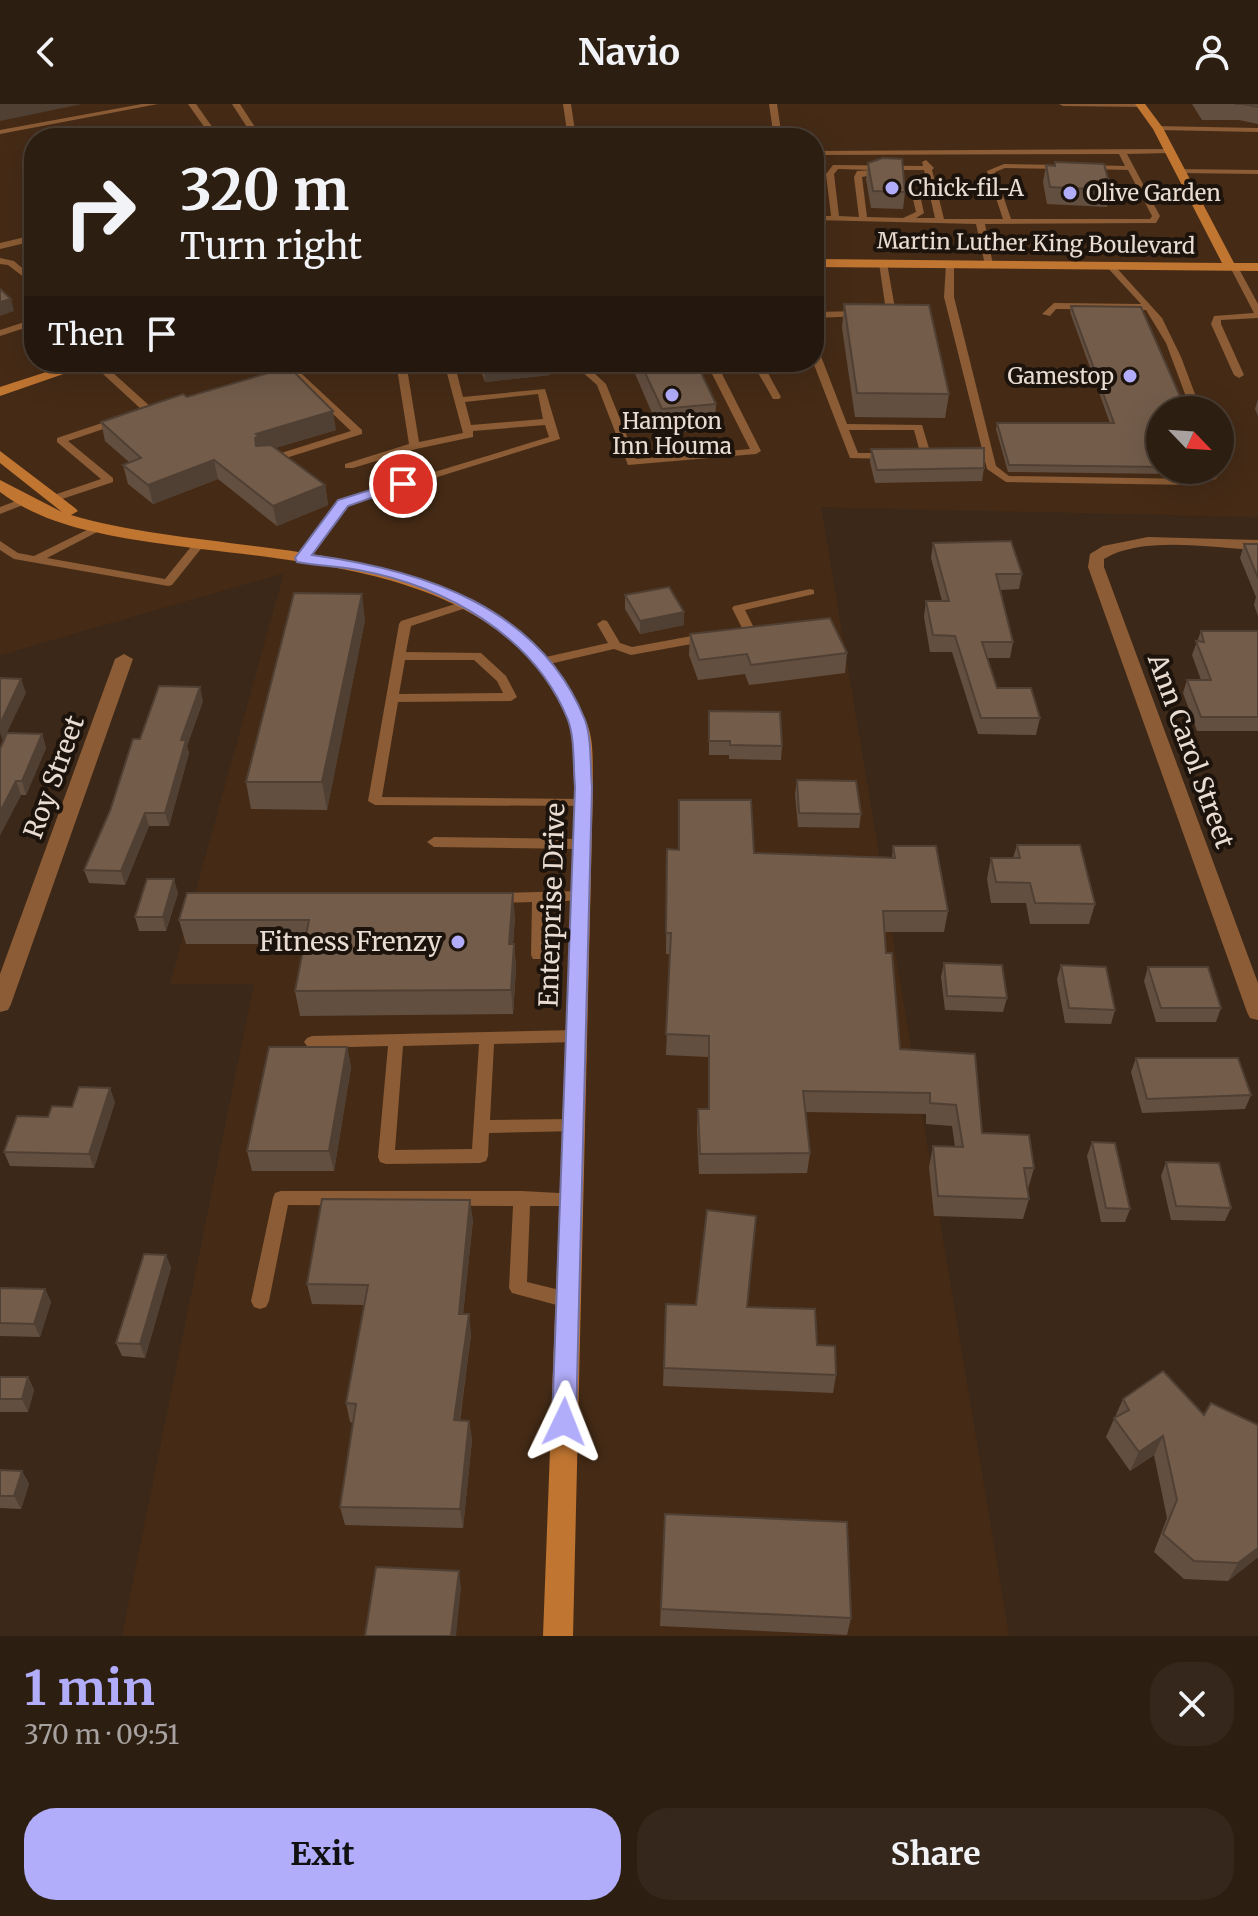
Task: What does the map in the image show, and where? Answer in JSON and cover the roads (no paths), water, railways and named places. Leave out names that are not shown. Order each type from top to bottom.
[{"type":"street","points":[[1141,105],[1158,128],[1232,267]]},
{"type":"street","name":"Martin Luther King Boulevard","points":[[824,263],[1258,267]]},
{"type":"street","points":[[0,392],[62,372]]},
{"type":"street","name":"Enterprise Drive","points":[[0,455],[52,499],[97,528]]},
{"type":"street","name":"Enterprise Drive","points":[[0,485],[24,501],[97,528],[198,545],[361,566],[438,587],[498,620],[551,671],[578,723],[583,803],[558,1636]]},
{"type":"street","name":"Ann Carol Street","points":[[1258,545],[1128,543],[1104,548],[1096,567],[1258,1012]]},
{"type":"street","name":"Roy Street","points":[[0,1004],[124,659]]},
{"type":"lane","points":[[0,132],[154,104]]},
{"type":"lane","points":[[192,104],[209,128]]},
{"type":"lane","points":[[236,104],[252,128]]},
{"type":"lane","points":[[567,104],[571,128]]},
{"type":"lane","points":[[773,104],[777,128]]},
{"type":"lane","points":[[1063,104],[1141,105]]},
{"type":"lane","points":[[1158,128],[1258,130]]},
{"type":"lane","points":[[919,151],[930,168],[940,221]]},
{"type":"lane","points":[[824,153],[1168,151]]},
{"type":"lane","points":[[824,218],[1153,221],[1156,216],[1122,152]]},
{"type":"lane","points":[[835,219],[830,174],[836,167],[930,168]]},
{"type":"lane","points":[[1008,222],[991,173],[994,168],[1130,168]]},
{"type":"lane","points":[[1179,171],[1258,172]]},
{"type":"lane","points":[[863,219],[860,173],[902,173],[912,181]]},
{"type":"lane","points":[[901,220],[920,213],[916,195]]},
{"type":"lane","points":[[980,222],[989,265]]},
{"type":"lane","points":[[0,246],[24,240]]},
{"type":"lane","points":[[0,261],[11,263],[24,274]]},
{"type":"lane","points":[[824,315],[891,314],[883,263]]},
{"type":"lane","points":[[950,264],[949,297],[991,467],[1006,479],[1146,481]]},
{"type":"lane","points":[[1110,266],[1125,286],[1148,307],[1167,335],[1191,396]]},
{"type":"lane","points":[[1232,267],[1258,314],[1217,318],[1216,324],[1239,375]]},
{"type":"lane","points":[[1047,314],[1054,306],[1148,307]]},
{"type":"lane","points":[[0,333],[24,325]]},
{"type":"lane","points":[[52,499],[109,480],[61,440],[148,410],[104,372]]},
{"type":"lane","points":[[265,461],[358,432],[294,372]]},
{"type":"lane","points":[[403,372],[414,446]]},
{"type":"lane","points":[[349,466],[414,446],[469,435],[452,372]]},
{"type":"lane","points":[[587,372],[601,384],[632,463],[756,451],[716,372]]},
{"type":"lane","points":[[762,372],[776,397]]},
{"type":"lane","points":[[822,372],[854,456],[926,455],[918,427],[843,427]]},
{"type":"lane","points":[[302,558],[343,503],[555,439],[542,391],[460,400]]},
{"type":"lane","points":[[467,428],[549,422]]},
{"type":"lane","points":[[0,511],[24,501]]},
{"type":"lane","points":[[35,560],[97,528]]},
{"type":"lane","points":[[0,544],[14,556],[168,583],[198,545]]},
{"type":"lane","points":[[541,662],[615,645],[631,651],[749,630],[738,608],[810,592]]},
{"type":"lane","points":[[468,604],[405,624],[375,801],[583,803]]},
{"type":"lane","points":[[603,624],[615,645]]},
{"type":"lane","points":[[392,698],[511,697],[502,679],[477,656],[399,656]]},
{"type":"lane","points":[[434,842],[582,844]]},
{"type":"lane","points":[[476,898],[580,896]]},
{"type":"lane","points":[[538,955],[539,898]]},
{"type":"lane","points":[[312,1042],[576,1036]]},
{"type":"lane","points":[[396,1040],[386,1157],[480,1156],[487,1038]]},
{"type":"lane","points":[[481,1127],[573,1126]]},
{"type":"lane","points":[[260,1301],[281,1198],[571,1199]]},
{"type":"lane","points":[[522,1198],[518,1288],[568,1300]]},
{"type":"place","name":"Chick-fil-A","points":[[892,188]]},
{"type":"place","name":"Olive Garden","points":[[1070,193]]},
{"type":"place","name":"Gamestop","points":[[1130,376]]},
{"type":"place","name":"Hampton Inn Houma","points":[[672,395]]},
{"type":"place","name":"Fitness Frenzy","points":[[458,942]]}]
